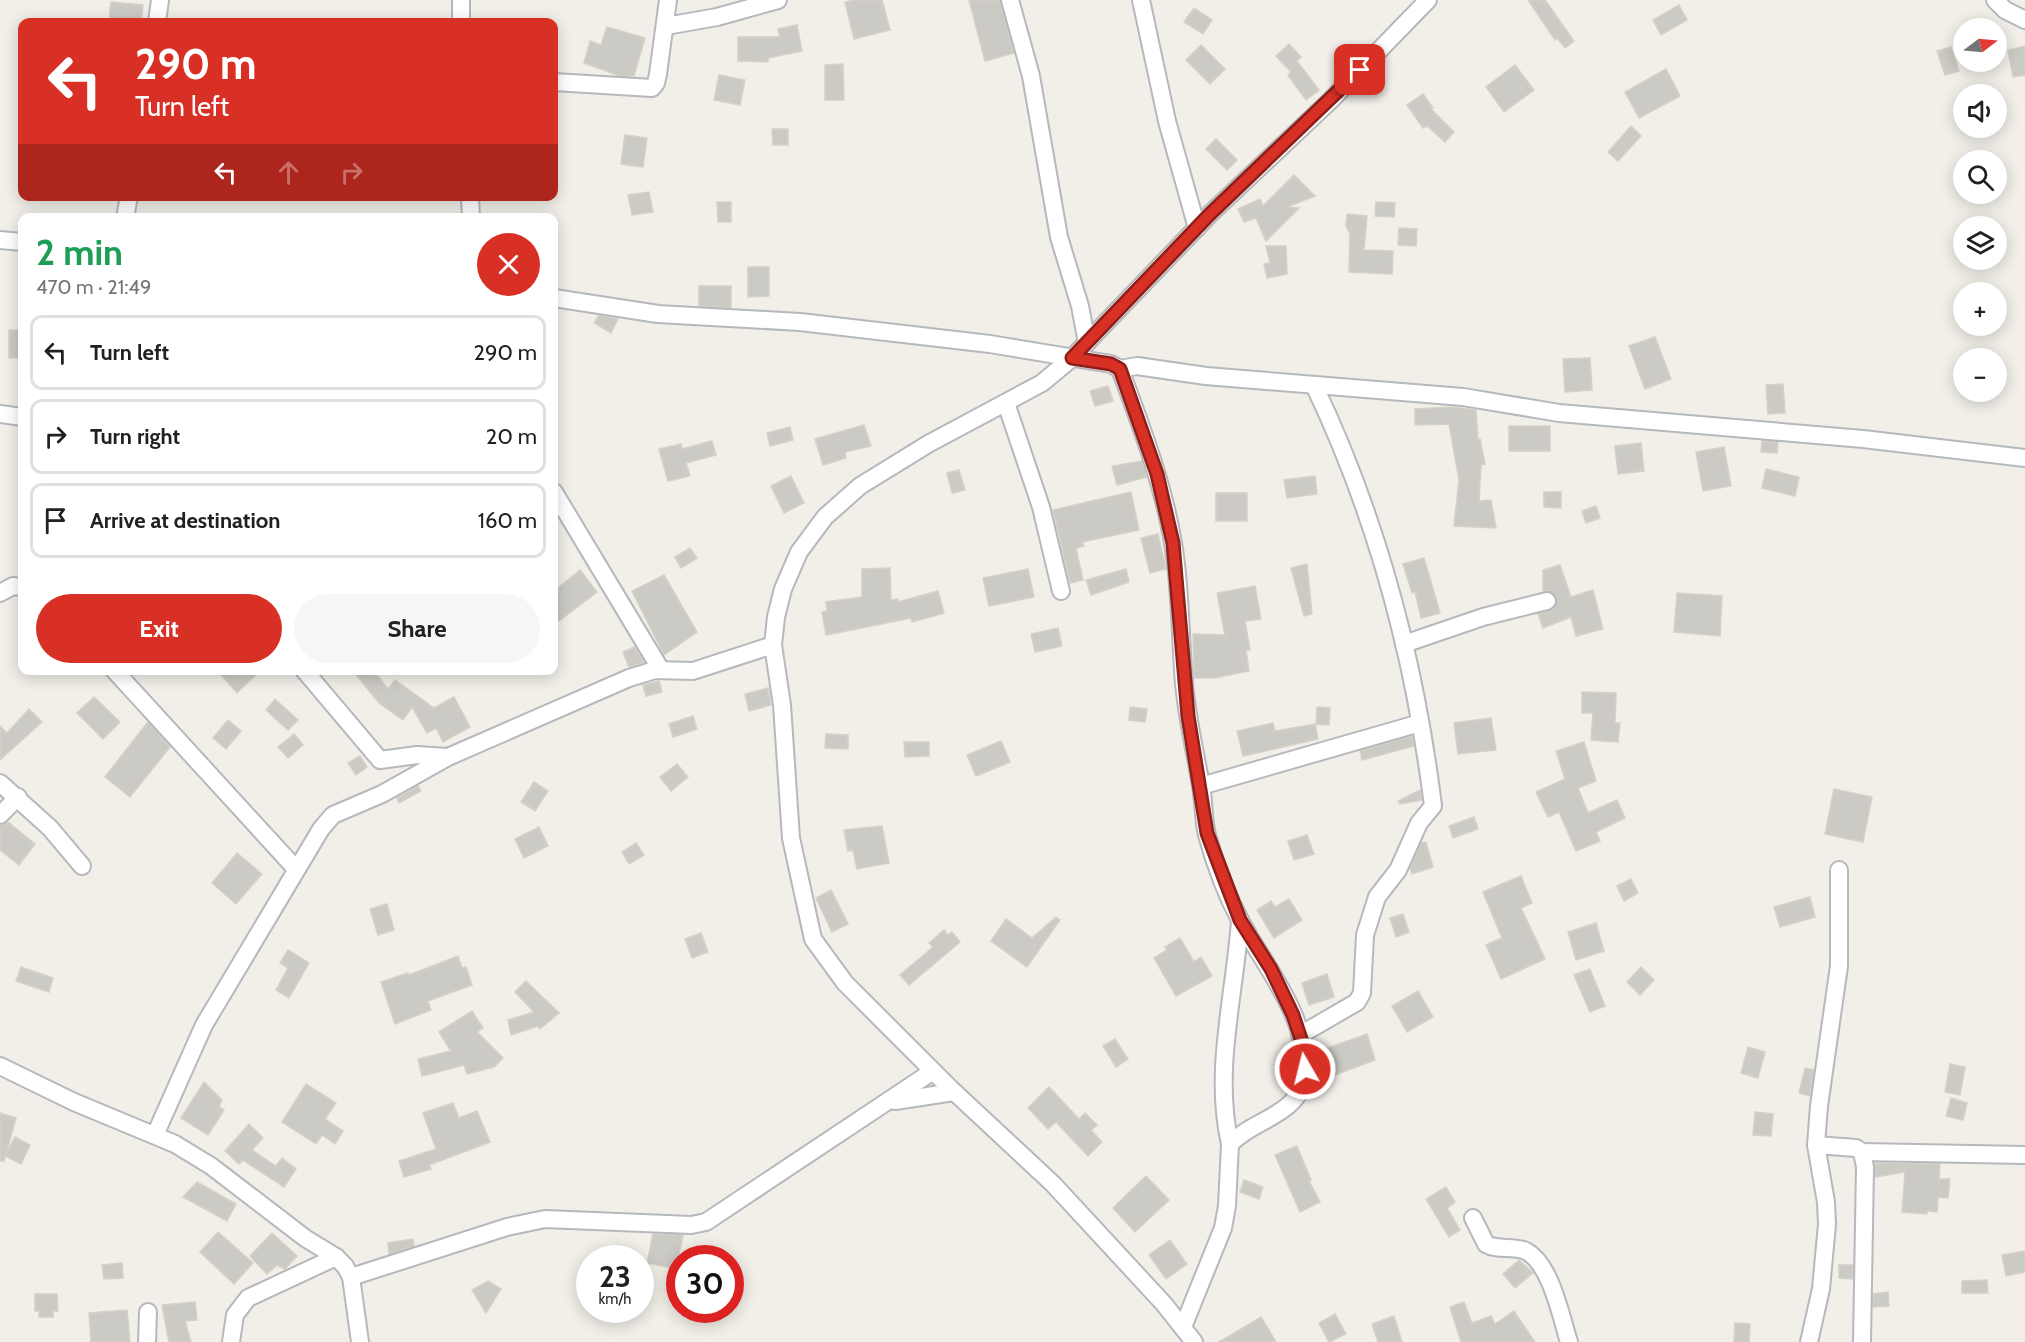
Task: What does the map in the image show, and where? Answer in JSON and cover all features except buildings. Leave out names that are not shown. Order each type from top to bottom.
[{"type":"street","points":[[158,18],[160,0]]},
{"type":"street","points":[[461,0],[461,18]]},
{"type":"street","points":[[558,82],[652,88],[656,83],[668,0]]},
{"type":"street","points":[[666,26],[717,17],[778,0]]},
{"type":"street","points":[[1010,0],[1031,76],[1059,237],[1080,306],[1087,343]]},
{"type":"street","points":[[1141,0],[1167,121],[1197,228]]},
{"type":"street","points":[[1194,1342],[1053,1184],[954,1092],[845,983],[813,939],[807,921],[791,838],[782,705],[772,645],[783,589],[799,552],[825,517],[860,486],[928,444],[1042,383],[1072,358],[1197,228],[1331,100],[1428,0]]},
{"type":"street","points":[[1995,0],[2005,10],[2025,20]]},
{"type":"street","points":[[0,240],[18,242]]},
{"type":"street","points":[[558,299],[658,314],[800,322],[990,344],[1111,364],[1120,369],[1137,366],[1206,376],[1463,397],[1559,413],[1863,439],[2025,458]]},
{"type":"street","points":[[1120,369],[1157,474],[1173,543],[1188,716],[1207,833],[1240,920],[1271,969],[1300,1035],[1305,1069],[1300,1091],[1291,1106],[1240,1134],[1230,1144]]},
{"type":"street","points":[[1300,1035],[1357,1002],[1362,993],[1367,922],[1377,897],[1398,870],[1419,823],[1433,806],[1420,723],[1404,644],[1383,564],[1337,433],[1314,385]]},
{"type":"street","points":[[1006,403],[1041,507],[1061,591]]},
{"type":"street","points":[[0,414],[18,416]]},
{"type":"street","points":[[558,499],[661,670]]},
{"type":"street","points":[[0,593],[13,586],[18,587]]},
{"type":"street","points":[[1404,644],[1483,617],[1546,601]]},
{"type":"street","points":[[155,1135],[204,1025],[321,829],[333,815],[382,794],[448,757],[629,678],[661,670],[693,671],[772,645]]},
{"type":"street","points":[[119,675],[296,870]]},
{"type":"street","points":[[308,675],[380,760],[417,755],[448,757]]},
{"type":"street","points":[[1201,786],[1420,723]]},
{"type":"street","points":[[0,783],[50,828],[82,866]]},
{"type":"street","points":[[0,815],[18,797]]},
{"type":"street","points":[[1809,1342],[1821,1288],[1827,1224],[1826,1202],[1816,1144],[1819,1106],[1839,966],[1839,870]]},
{"type":"street","points":[[1183,1327],[1223,1228],[1227,1206],[1230,1144],[1224,1110],[1222,1063],[1236,974],[1240,920]]},
{"type":"street","points":[[0,1066],[74,1102],[155,1135],[211,1166],[305,1238],[336,1257],[351,1277],[360,1342]]},
{"type":"street","points":[[351,1277],[507,1227],[545,1219],[691,1225],[706,1222],[933,1071]]},
{"type":"street","points":[[889,1102],[954,1092]]},
{"type":"street","points":[[1816,1144],[1856,1149],[1862,1152],[2025,1155]]},
{"type":"street","points":[[1862,1152],[1865,1167],[1862,1342]]},
{"type":"street","points":[[1473,1218],[1486,1244],[1525,1250],[1534,1257],[1553,1291],[1569,1342]]},
{"type":"street","points":[[231,1342],[235,1315],[248,1298],[336,1257]]},
{"type":"street","points":[[147,1342],[148,1312]]},
{"type":"route","points":[[1305,1069],[1303,1045],[1293,1015],[1271,969],[1240,920],[1223,881],[1207,833],[1184,682],[1173,543],[1157,474],[1120,369],[1111,364],[1072,358],[1209,215],[1360,70]]}]
